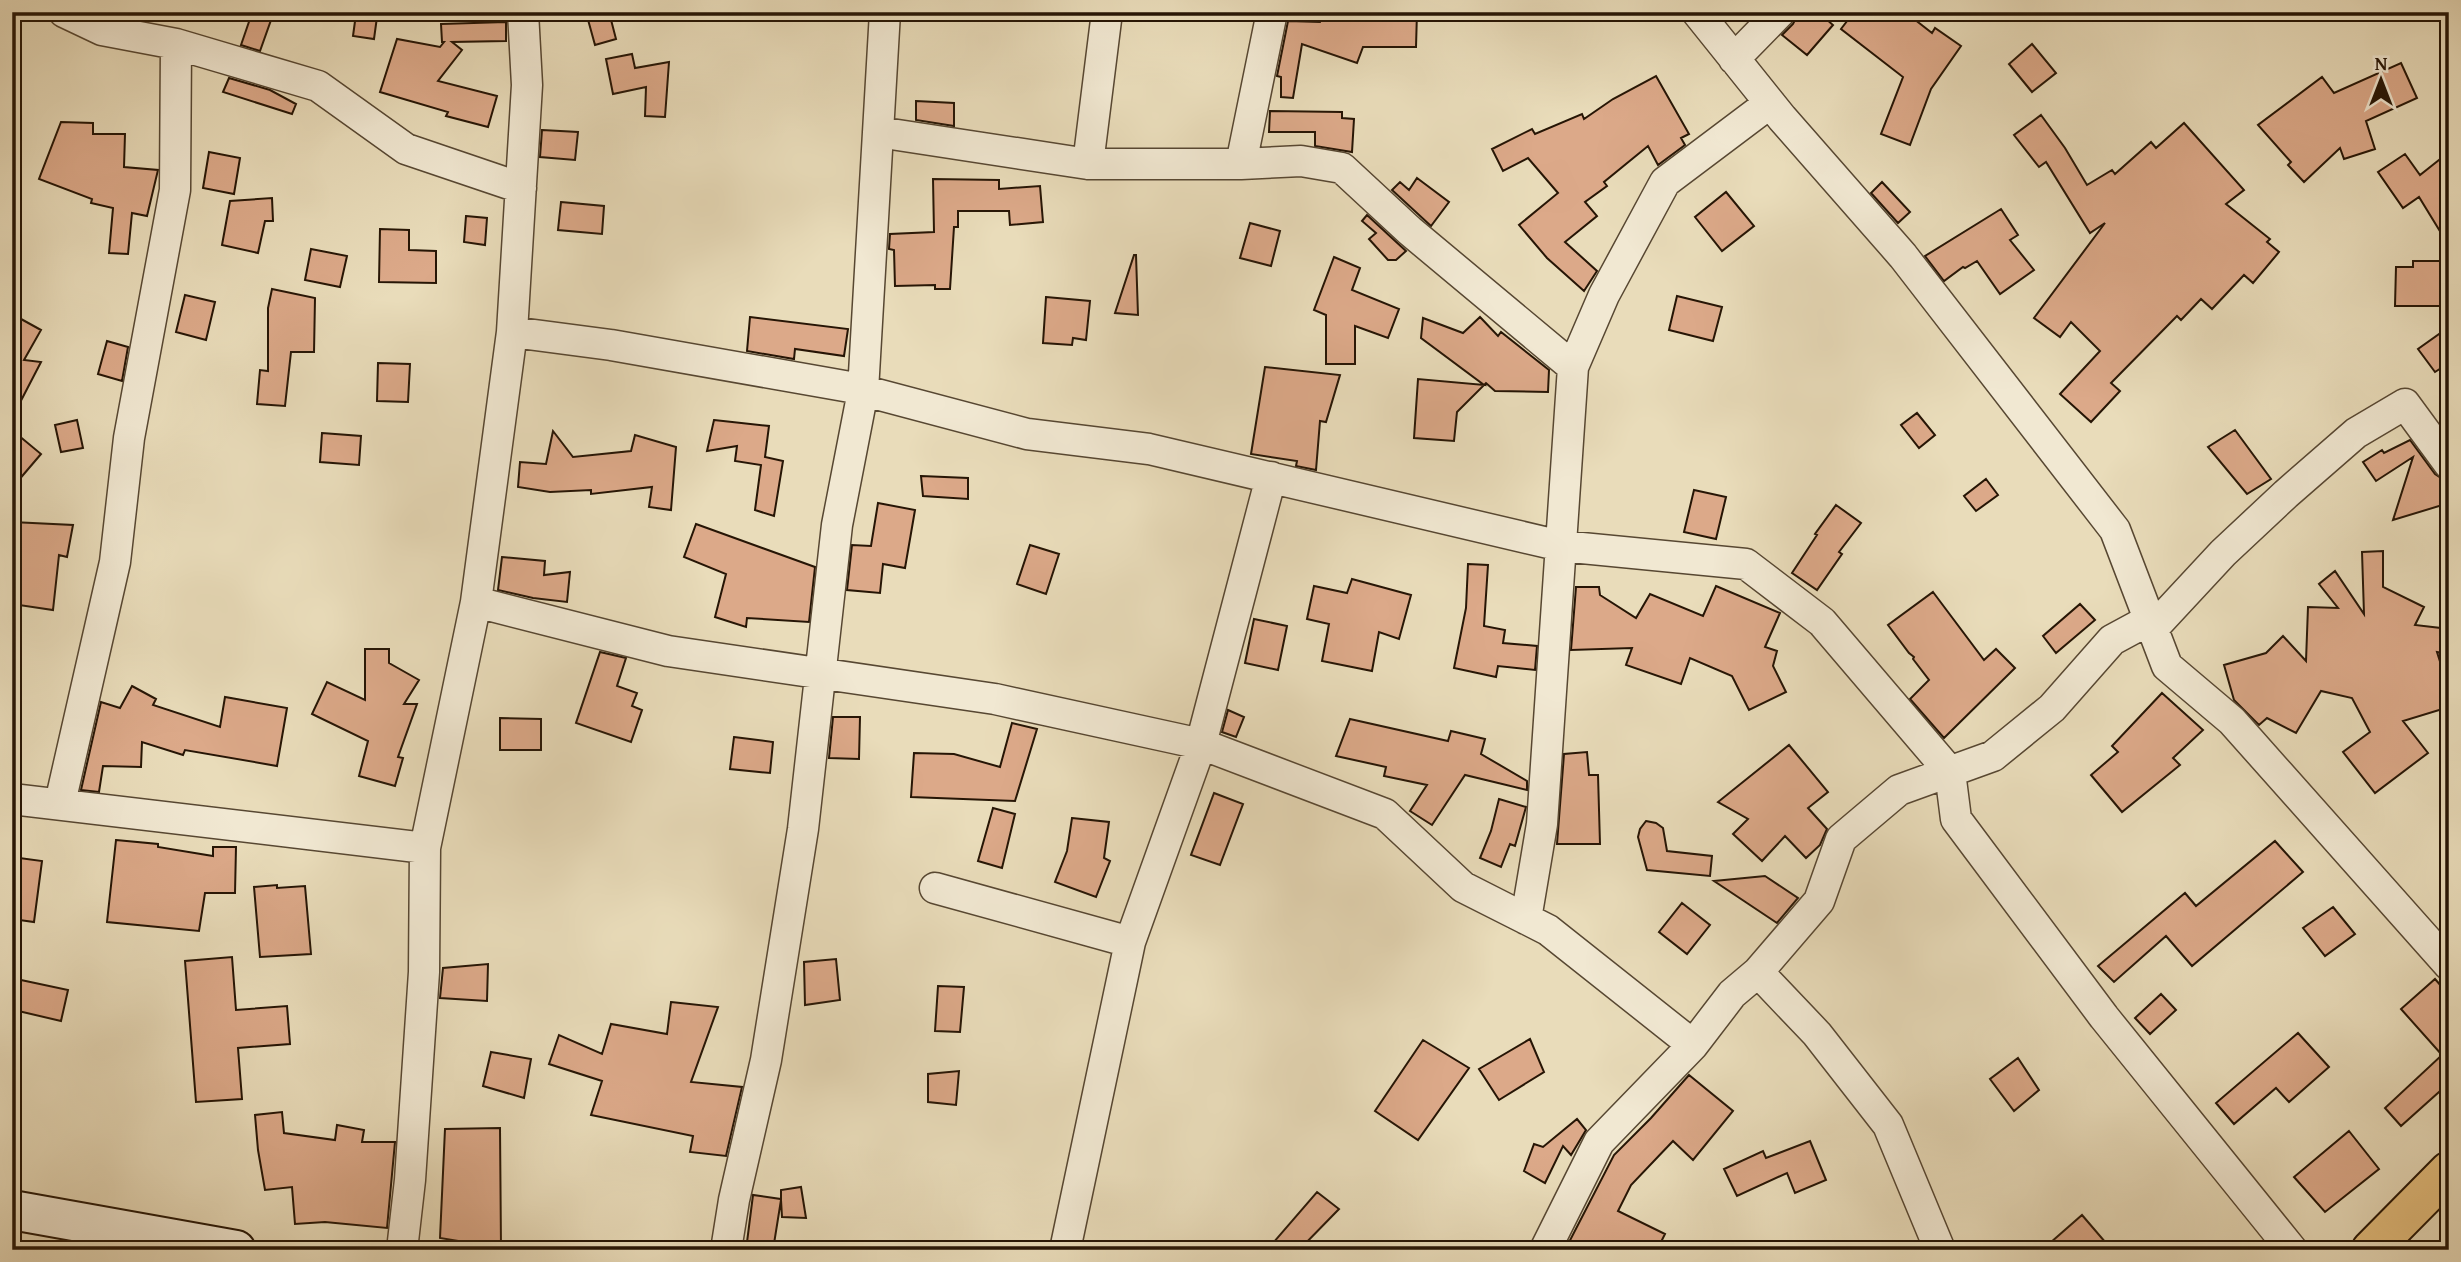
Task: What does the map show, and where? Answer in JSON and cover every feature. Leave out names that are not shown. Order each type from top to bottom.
[{"type":"main road","points":[[2371,1250],[2449,1171]]},
{"type":"street","points":[[64,12],[102,30],[176,44],[318,86],[406,149],[521,188]]},
{"type":"street","points":[[402,1250],[424,972],[425,848],[476,602],[512,332],[527,85],[523,12]]},
{"type":"street","points":[[726,1250],[734,1200],[766,1060],[803,829],[837,525],[863,391],[885,12]]},
{"type":"street","points":[[1088,164],[1107,12]]},
{"type":"street","points":[[1241,164],[1272,12]]},
{"type":"street","points":[[1697,12],[1770,103],[1903,256],[2115,530],[2167,666],[2232,721],[2449,965]]},
{"type":"street","points":[[1734,59],[1780,12]]},
{"type":"street","points":[[60,803],[115,562],[129,438],[175,190],[176,44]]},
{"type":"street","points":[[1526,919],[1542,824],[1573,367],[1604,295],[1665,182],[1770,103]]},
{"type":"street","points":[[878,132],[1088,164],[1241,164],[1301,161],[1342,168],[1410,231],[1573,367]]},
{"type":"street","points":[[512,332],[625,348],[863,391],[1027,434],[1149,449],[1561,546],[1745,564],[1822,622],[1950,772],[1956,819],[2104,1017],[2292,1250]]},
{"type":"street","points":[[2149,620],[2157,624],[2222,553],[2356,433],[2405,404],[2449,464]]},
{"type":"street","points":[[1065,1250],[1130,942],[1201,744],[1271,477]]},
{"type":"street","points":[[476,602],[668,651],[995,699],[1201,744],[1385,814],[1463,887],[1548,930],[1693,1045]]},
{"type":"street","points":[[1545,1250],[1599,1142],[1693,1045],[1732,994],[1758,972],[1819,901],[1841,839],[1899,790],[1993,756],[2052,708],[2112,640],[2149,620]]},
{"type":"street","points":[[12,799],[425,848]]},
{"type":"street","points":[[935,888],[1130,942]]},
{"type":"street","points":[[1758,972],[1817,1034],[1888,1125],[1940,1250]]},
{"type":"street","points":[[12,1210],[236,1250]]},
{"type":"building","points":[[609,12],[616,39],[595,45],[587,16]]},
{"type":"building","points":[[1324,12],[1417,12],[1416,47],[1363,47],[1357,63],[1302,44],[1293,98],[1281,97],[1281,77],[1277,76],[1288,21],[1320,22]]},
{"type":"building","points":[[1799,12],[1818,12],[1833,25],[1807,55],[1782,35],[1793,24]]},
{"type":"building","points":[[1854,12],[1905,12],[1932,33],[1935,28],[1961,46],[1931,89],[1910,145],[1881,134],[1903,77],[1841,29]]},
{"type":"building","points":[[252,13],[271,20],[260,51],[241,45]]},
{"type":"building","points":[[356,14],[377,17],[374,39],[353,36]]},
{"type":"building","points":[[506,22],[506,41],[452,42],[462,50],[438,81],[497,96],[488,127],[446,116],[448,112],[380,92],[397,39],[440,47],[444,42],[441,24]]},
{"type":"building","points":[[2032,44],[2056,73],[2032,92],[2009,64]]},
{"type":"building","points":[[632,54],[635,68],[669,62],[665,117],[645,116],[646,87],[613,94],[606,59]]},
{"type":"building","points":[[2401,63],[2417,98],[2366,121],[2375,149],[2344,159],[2340,148],[2304,182],[2288,165],[2291,162],[2258,125],[2322,77],[2334,93]]},
{"type":"building","points":[[1656,76],[1689,134],[1681,138],[1685,145],[1658,165],[1648,146],[1604,182],[1607,186],[1585,202],[1597,216],[1565,242],[1597,271],[1584,291],[1547,258],[1519,225],[1558,193],[1528,158],[1503,171],[1492,149],[1532,129],[1535,134],[1582,114],[1584,119],[1613,99]]},
{"type":"building","points":[[229,78],[270,90],[296,104],[292,114],[223,92]]},
{"type":"building","points":[[916,101],[954,103],[954,126],[916,120]]},
{"type":"building","points":[[1270,111],[1342,112],[1342,118],[1354,119],[1352,152],[1315,146],[1315,132],[1269,132]]},
{"type":"building","points":[[2041,115],[2087,185],[2112,170],[2115,174],[2151,142],[2156,148],[2184,123],[2244,190],[2226,204],[2270,239],[2267,242],[2279,252],[2253,283],[2244,275],[2212,309],[2201,299],[2181,320],[2177,316],[2111,383],[2120,391],[2091,422],[2060,394],[2100,351],[2071,322],[2060,337],[2034,318],[2105,223],[2090,233],[2046,162],[2039,167],[2014,135]]},
{"type":"building","points":[[61,122],[93,123],[93,134],[125,134],[124,167],[158,170],[147,216],[132,213],[128,254],[109,253],[113,208],[91,203],[92,199],[39,179]]},
{"type":"building","points":[[542,130],[578,132],[575,160],[540,157]]},
{"type":"building","points":[[209,152],[240,158],[234,194],[203,188]]},
{"type":"building","points":[[2449,152],[2449,246],[2419,197],[2403,208],[2378,172],[2405,154],[2420,175]]},
{"type":"building","points":[[1417,178],[1449,202],[1431,226],[1392,190],[1400,182],[1409,190]]},
{"type":"building","points":[[933,179],[999,180],[999,189],[1040,186],[1043,222],[1010,225],[1009,211],[958,211],[958,227],[954,227],[950,289],[935,289],[935,285],[895,286],[894,250],[889,249],[890,234],[934,232]]},
{"type":"building","points":[[1882,182],[1910,212],[1898,223],[1871,193]]},
{"type":"building","points":[[1726,192],[1754,226],[1722,251],[1695,217]]},
{"type":"building","points":[[272,198],[273,221],[265,221],[258,253],[222,245],[230,201]]},
{"type":"building","points":[[561,202],[604,206],[602,234],[558,230]]},
{"type":"building","points":[[2001,209],[2018,235],[2010,240],[2034,270],[2000,294],[1977,261],[1963,267],[1944,281],[1925,256]]},
{"type":"building","points":[[1367,215],[1406,251],[1396,260],[1388,260],[1369,239],[1376,233],[1362,221]]},
{"type":"building","points":[[466,216],[487,218],[485,245],[464,242]]},
{"type":"building","points":[[1250,223],[1280,231],[1271,266],[1240,258]]},
{"type":"building","points":[[380,229],[409,230],[409,250],[436,251],[436,283],[379,282]]},
{"type":"building","points":[[311,249],[347,256],[340,287],[305,280]]},
{"type":"building","points":[[1134,255],[1138,315],[1115,313]]},
{"type":"building","points":[[1334,257],[1360,268],[1352,290],[1399,309],[1388,338],[1355,326],[1355,364],[1326,364],[1326,315],[1314,310]]},
{"type":"building","points":[[2413,261],[2444,261],[2444,306],[2395,306],[2396,267],[2413,267]]},
{"type":"building","points":[[272,289],[315,298],[314,352],[291,352],[285,406],[257,404],[260,370],[268,371],[268,308]]},
{"type":"building","points":[[185,295],[215,302],[206,340],[176,332]]},
{"type":"building","points":[[1677,296],[1722,307],[1713,341],[1669,330]]},
{"type":"building","points":[[1046,297],[1090,301],[1086,340],[1073,338],[1072,345],[1043,343]]},
{"type":"building","points":[[12,314],[41,330],[24,360],[41,362],[12,418]]},
{"type":"building","points":[[750,317],[848,329],[844,356],[795,349],[794,359],[747,351]]},
{"type":"building","points":[[1480,317],[1498,336],[1501,332],[1549,370],[1548,392],[1495,391],[1421,338],[1423,318],[1463,333]]},
{"type":"building","points":[[2449,327],[2449,363],[2435,372],[2418,349]]},
{"type":"building","points":[[107,341],[128,347],[122,381],[98,374]]},
{"type":"building","points":[[378,363],[410,364],[408,402],[377,401]]},
{"type":"building","points":[[1265,367],[1340,375],[1326,422],[1320,421],[1316,470],[1296,466],[1297,461],[1251,454]]},
{"type":"building","points":[[1418,379],[1484,385],[1457,412],[1454,441],[1414,438]]},
{"type":"building","points":[[1917,413],[1935,435],[1919,448],[1901,425]]},
{"type":"building","points":[[77,420],[83,448],[61,452],[55,425]]},
{"type":"building","points":[[714,420],[769,426],[765,457],[783,461],[774,516],[755,510],[761,465],[735,461],[737,446],[707,451]]},
{"type":"building","points":[[12,430],[41,454],[12,488]]},
{"type":"building","points":[[2235,430],[2271,479],[2247,494],[2208,447]]},
{"type":"building","points":[[553,431],[573,457],[631,451],[635,435],[676,447],[671,510],[649,507],[652,487],[591,494],[591,490],[550,492],[518,487],[520,462],[546,464]]},
{"type":"building","points":[[322,433],[361,436],[359,465],[320,462]]},
{"type":"building","points":[[2410,440],[2435,474],[2444,480],[2449,492],[2449,503],[2393,520],[2413,457],[2376,481],[2363,462],[2382,450],[2384,453]]},
{"type":"building","points":[[921,476],[968,478],[968,499],[923,496]]},
{"type":"building","points":[[1986,479],[1998,495],[1976,511],[1964,496]]},
{"type":"building","points":[[1694,490],[1726,497],[1716,539],[1684,532]]},
{"type":"building","points":[[878,503],[915,510],[905,568],[883,564],[880,593],[847,590],[852,545],[871,546]]},
{"type":"building","points":[[1836,505],[1861,523],[1839,552],[1842,554],[1817,590],[1792,573]]},
{"type":"building","points":[[12,522],[73,525],[67,557],[59,555],[53,610],[12,604]]},
{"type":"building","points":[[696,524],[815,567],[809,622],[747,618],[746,627],[715,617],[726,574],[684,557]]},
{"type":"building","points":[[1030,545],[1059,554],[1046,594],[1017,584]]},
{"type":"building","points":[[2383,551],[2383,587],[2424,607],[2415,625],[2449,629],[2449,654],[2437,652],[2449,690],[2449,707],[2403,721],[2428,753],[2375,793],[2343,752],[2370,732],[2352,698],[2321,691],[2296,733],[2267,718],[2259,725],[2234,700],[2224,665],[2266,653],[2283,636],[2306,661],[2308,607],[2338,608],[2319,584],[2335,571],[2364,614],[2362,552]]},
{"type":"building","points":[[502,557],[545,561],[544,575],[570,572],[567,602],[498,590]]},
{"type":"building","points":[[1468,564],[1488,565],[1484,626],[1505,630],[1503,643],[1537,646],[1535,670],[1498,666],[1496,677],[1454,668],[1466,608]]},
{"type":"building","points":[[1352,579],[1411,595],[1399,639],[1379,632],[1372,671],[1322,661],[1329,624],[1307,619],[1314,586],[1347,593]]},
{"type":"building","points":[[1716,586],[1780,613],[1765,647],[1777,651],[1773,666],[1786,692],[1749,710],[1732,676],[1690,658],[1681,684],[1626,665],[1632,648],[1571,650],[1576,587],[1599,587],[1600,595],[1636,618],[1650,594],[1703,616]]},
{"type":"building","points":[[1933,592],[1984,660],[1996,649],[2015,668],[1944,738],[1910,699],[1929,680],[1888,625]]},
{"type":"building","points":[[2080,604],[2095,620],[2056,653],[2043,636]]},
{"type":"building","points":[[1254,619],[1287,626],[1278,670],[1245,663]]},
{"type":"building","points":[[365,649],[389,649],[389,663],[419,680],[404,704],[417,704],[398,757],[403,758],[395,786],[359,776],[368,741],[312,714],[327,682],[365,700]]},
{"type":"building","points":[[600,652],[626,658],[617,686],[637,693],[632,706],[642,710],[631,742],[576,723]]},
{"type":"building","points":[[132,686],[156,699],[153,705],[220,727],[225,697],[287,708],[277,766],[185,750],[183,755],[142,742],[141,767],[103,766],[99,792],[81,790],[101,702],[120,708]]},
{"type":"building","points":[[2162,693],[2203,730],[2173,758],[2180,765],[2122,812],[2091,775],[2118,752],[2112,746]]},
{"type":"building","points":[[1228,710],[1244,717],[1236,737],[1222,732]]},
{"type":"building","points":[[833,717],[860,717],[859,759],[829,758]]},
{"type":"building","points":[[500,718],[541,719],[541,750],[500,750]]},
{"type":"building","points":[[1350,719],[1448,741],[1451,731],[1485,739],[1481,754],[1527,781],[1527,790],[1465,775],[1432,825],[1410,811],[1427,785],[1384,776],[1386,767],[1336,756]]},
{"type":"building","points":[[1012,723],[1037,729],[1015,801],[911,797],[914,753],[954,754],[1000,767]]},
{"type":"building","points":[[734,737],[773,742],[770,773],[730,769]]},
{"type":"building","points":[[1789,745],[1828,792],[1808,808],[1827,829],[1820,845],[1806,858],[1785,836],[1762,861],[1733,834],[1748,819],[1718,802]]},
{"type":"building","points":[[1587,752],[1589,775],[1598,775],[1600,844],[1557,844],[1564,754]]},
{"type":"building","points":[[1214,793],[1243,804],[1220,865],[1191,855]]},
{"type":"building","points":[[1499,799],[1526,807],[1515,846],[1510,844],[1501,867],[1480,858],[1491,831]]},
{"type":"building","points":[[993,808],[1015,814],[1002,868],[978,861]]},
{"type":"building","points":[[1072,818],[1109,822],[1104,858],[1110,861],[1096,897],[1055,882],[1067,851]]},
{"type":"building","points":[[1646,821],[1663,828],[1667,851],[1712,856],[1710,876],[1647,870],[1638,837]]},
{"type":"building","points":[[116,840],[158,844],[158,847],[213,856],[213,847],[236,847],[235,893],[205,893],[199,931],[107,922]]},
{"type":"building","points":[[2275,841],[2303,872],[2192,966],[2166,936],[2114,982],[2098,966],[2185,893],[2196,906]]},
{"type":"building","points":[[12,857],[42,861],[34,922],[12,919]]},
{"type":"building","points":[[1765,876],[1798,898],[1777,923],[1714,881]]},
{"type":"building","points":[[277,885],[277,888],[305,886],[311,954],[260,957],[254,887]]},
{"type":"building","points":[[1682,903],[1710,925],[1687,954],[1659,932]]},
{"type":"building","points":[[2333,907],[2355,934],[2325,956],[2303,928]]},
{"type":"building","points":[[232,957],[236,1010],[287,1006],[290,1044],[238,1048],[242,1099],[196,1102],[185,961]]},
{"type":"building","points":[[836,959],[840,1000],[805,1005],[804,962]]},
{"type":"building","points":[[488,964],[487,1001],[440,998],[443,968]]},
{"type":"building","points":[[2435,979],[2449,995],[2449,1083],[2401,1126],[2385,1108],[2442,1055],[2401,1009]]},
{"type":"building","points":[[21,980],[68,990],[61,1021],[14,1010]]},
{"type":"building","points":[[938,986],[964,987],[960,1032],[935,1031]]},
{"type":"building","points":[[2161,994],[2176,1010],[2150,1034],[2135,1018]]},
{"type":"building","points":[[671,1002],[718,1007],[691,1082],[742,1087],[726,1156],[690,1152],[693,1136],[591,1115],[602,1081],[549,1064],[559,1035],[602,1054],[611,1024],[667,1034]]},
{"type":"building","points":[[2298,1033],[2329,1067],[2289,1102],[2276,1088],[2234,1124],[2216,1103]]},
{"type":"building","points":[[1530,1039],[1544,1072],[1499,1100],[1479,1069]]},
{"type":"building","points":[[1423,1040],[1469,1068],[1418,1140],[1375,1111]]},
{"type":"building","points":[[491,1052],[531,1059],[524,1098],[483,1086]]},
{"type":"building","points":[[2018,1058],[2039,1090],[2014,1111],[1990,1079]]},
{"type":"building","points":[[959,1071],[956,1105],[928,1102],[928,1074]]},
{"type":"building","points":[[1689,1075],[1733,1111],[1693,1160],[1673,1141],[1631,1185],[1618,1211],[1665,1234],[1657,1250],[1565,1250],[1614,1155]]},
{"type":"building","points":[[282,1112],[284,1133],[335,1140],[337,1125],[364,1130],[362,1142],[395,1142],[387,1228],[325,1222],[295,1224],[292,1187],[265,1190],[258,1150],[255,1115]]},
{"type":"building","points":[[1577,1119],[1586,1130],[1571,1155],[1563,1146],[1545,1183],[1524,1171],[1534,1144],[1543,1147]]},
{"type":"building","points":[[500,1128],[501,1248],[440,1238],[445,1129]]},
{"type":"building","points":[[2349,1131],[2379,1169],[2325,1212],[2294,1177]]},
{"type":"building","points":[[1810,1141],[1826,1180],[1795,1193],[1787,1173],[1737,1196],[1724,1169],[1763,1151],[1766,1158]]},
{"type":"building","points":[[801,1187],[806,1218],[782,1217],[781,1200],[773,1250],[746,1250],[753,1195],[781,1199],[781,1190]]},
{"type":"building","points":[[1317,1192],[1339,1209],[1299,1250],[1267,1250]]},
{"type":"building","points":[[2082,1215],[2112,1250],[2042,1250]]}]
